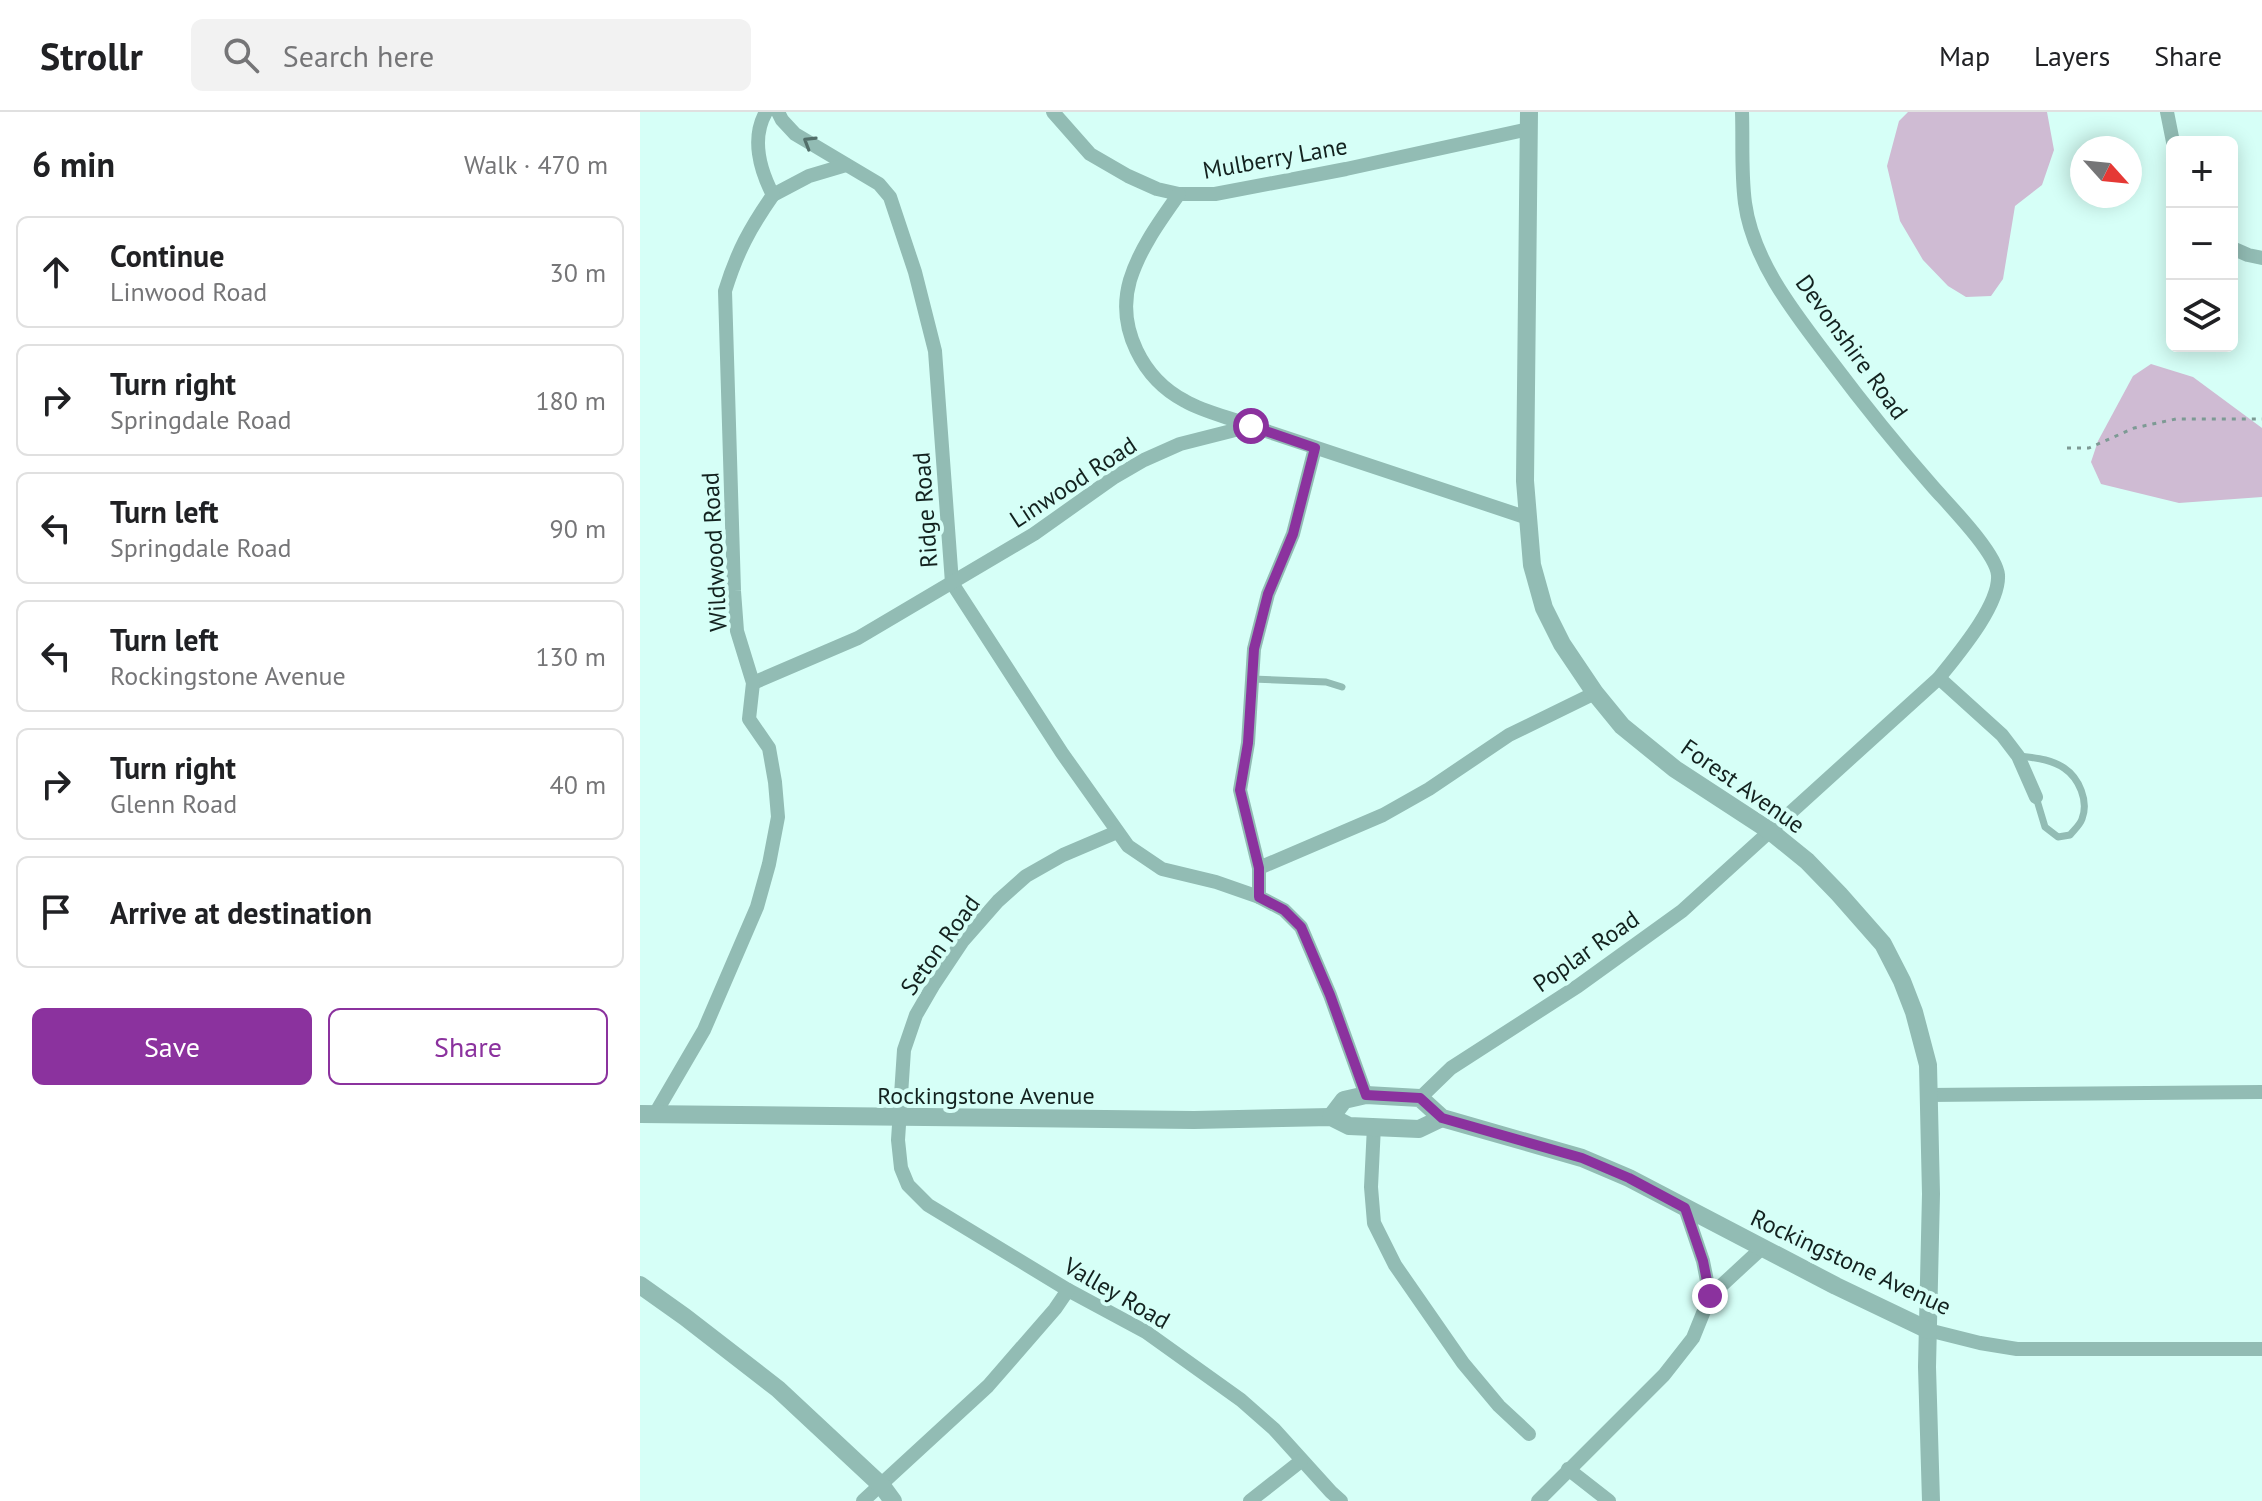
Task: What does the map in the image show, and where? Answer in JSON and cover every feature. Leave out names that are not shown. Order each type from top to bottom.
[{"type":"street","points":[[766,112],[759,126],[759,161],[773,195],[809,176],[846,165]]},
{"type":"street","name":"Ridge Road","points":[[778,112],[795,134],[879,184],[890,197],[915,272],[935,351],[952,583],[1117,832]]},
{"type":"street","name":"Mulberry Lane","points":[[1053,112],[1090,154],[1128,176],[1157,189],[1179,194],[1215,194],[1346,169],[1529,121]]},
{"type":"street","name":"Devonshire Road","points":[[1742,112],[1745,204],[1765,264],[1801,322],[1882,429],[1981,542],[1997,568],[1998,577]]},
{"type":"street","points":[[2167,112],[2172,136]]},
{"type":"street","name":"Forest Avenue","points":[[1529,121],[1525,481],[1532,565],[1544,608],[1562,644],[1622,726],[1675,769],[1770,831],[1807,861],[1883,944],[1902,981],[1928,1065],[1931,1194],[1927,1367],[1931,1501]]},
{"type":"street","points":[[1179,194],[1150,237],[1129,283],[1127,307],[1131,340],[1159,383],[1185,401],[1251,426],[1528,518]]},
{"type":"street","name":"Wildwood Road","points":[[647,1114],[704,1030],[757,907],[778,817],[769,748],[749,719],[753,683],[737,631],[725,291],[751,225],[773,195]]},
{"type":"street","points":[[2238,251],[2262,258]]},
{"type":"street","name":"Linwood Road","points":[[753,683],[858,638],[1034,534],[1144,460],[1180,444],[1251,426]]},
{"type":"street","points":[[1259,897],[1259,868],[1240,790],[1248,743],[1254,649],[1268,594],[1293,534],[1315,448]]},
{"type":"street","name":"Poplar Road","points":[[1420,1098],[1451,1068],[1578,986],[1682,911],[1939,678],[1973,635],[1997,593],[1998,577]]},
{"type":"street","points":[[1939,678],[2002,735],[2018,756],[2036,797]]},
{"type":"street","points":[[1259,868],[1383,815],[1429,789],[1509,735],[1595,693]]},
{"type":"street","points":[[1117,832],[1128,846],[1162,869],[1216,882],[1259,897],[1284,910],[1301,927],[1330,995],[1366,1095]]},
{"type":"street","name":"Seton Road","points":[[899,1118],[904,1050],[916,1015],[962,942],[998,901],[1026,876],[1063,855],[1117,832]]},
{"type":"street","points":[[1929,1095],[2262,1092]]},
{"type":"street","points":[[1331,1117],[1344,1100],[1366,1095],[1420,1098]]},
{"type":"street","name":"Rockingstone Avenue","points":[[1420,1098],[1442,1118],[1582,1158],[1629,1178],[1836,1286],[1928,1330],[2017,1349],[2262,1349]]},
{"type":"street","name":"Rockingstone Avenue","points":[[647,1114],[1194,1120],[1331,1117],[1349,1126],[1419,1129],[1442,1118]]},
{"type":"street","name":"Valley Road","points":[[899,1118],[901,1168],[908,1185],[928,1205],[1068,1290],[1146,1332],[1241,1400],[1274,1429],[1341,1501]]},
{"type":"street","points":[[1374,1126],[1371,1187],[1374,1223],[1395,1265],[1463,1363],[1499,1406],[1529,1434]]},
{"type":"street","points":[[1685,1208],[1703,1261],[1710,1296]]},
{"type":"street","points":[[1538,1501],[1664,1375],[1693,1338],[1710,1296],[1762,1248]]},
{"type":"street","points":[[640,1285],[778,1389],[888,1494]]},
{"type":"street","points":[[863,1501],[888,1494],[988,1386],[1068,1290]]},
{"type":"street","points":[[1250,1501],[1301,1461]]},
{"type":"street","points":[[1568,1469],[1609,1501]]},
{"type":"lane","points":[[1252,679],[1326,682],[1342,687]]},
{"type":"lane","points":[[2018,756],[2045,760],[2064,768],[2078,783],[2085,803],[2082,820],[2070,835],[2058,837],[2045,827],[2036,797]]},
{"type":"path","points":[[2067,448],[2089,448],[2134,428],[2176,419],[2262,419]]},
{"type":"shaded area","points":[[1908,112],[2047,112],[2054,150],[2042,185],[2015,206],[2003,279],[1991,296],[1966,297],[1948,286],[1923,260],[1900,221],[1887,166],[1899,121]]},
{"type":"shaded area","points":[[2151,364],[2193,377],[2262,428],[2262,497],[2179,503],[2101,484],[2091,462],[2098,441],[2133,376]]},
{"type":"route","points":[[1251,426],[1315,448],[1293,534],[1268,594],[1254,649],[1248,743],[1240,790],[1259,868],[1259,897],[1284,910],[1301,927],[1330,995],[1366,1095],[1420,1098],[1442,1118],[1582,1158],[1629,1178],[1685,1208],[1703,1261],[1710,1296]]}]
